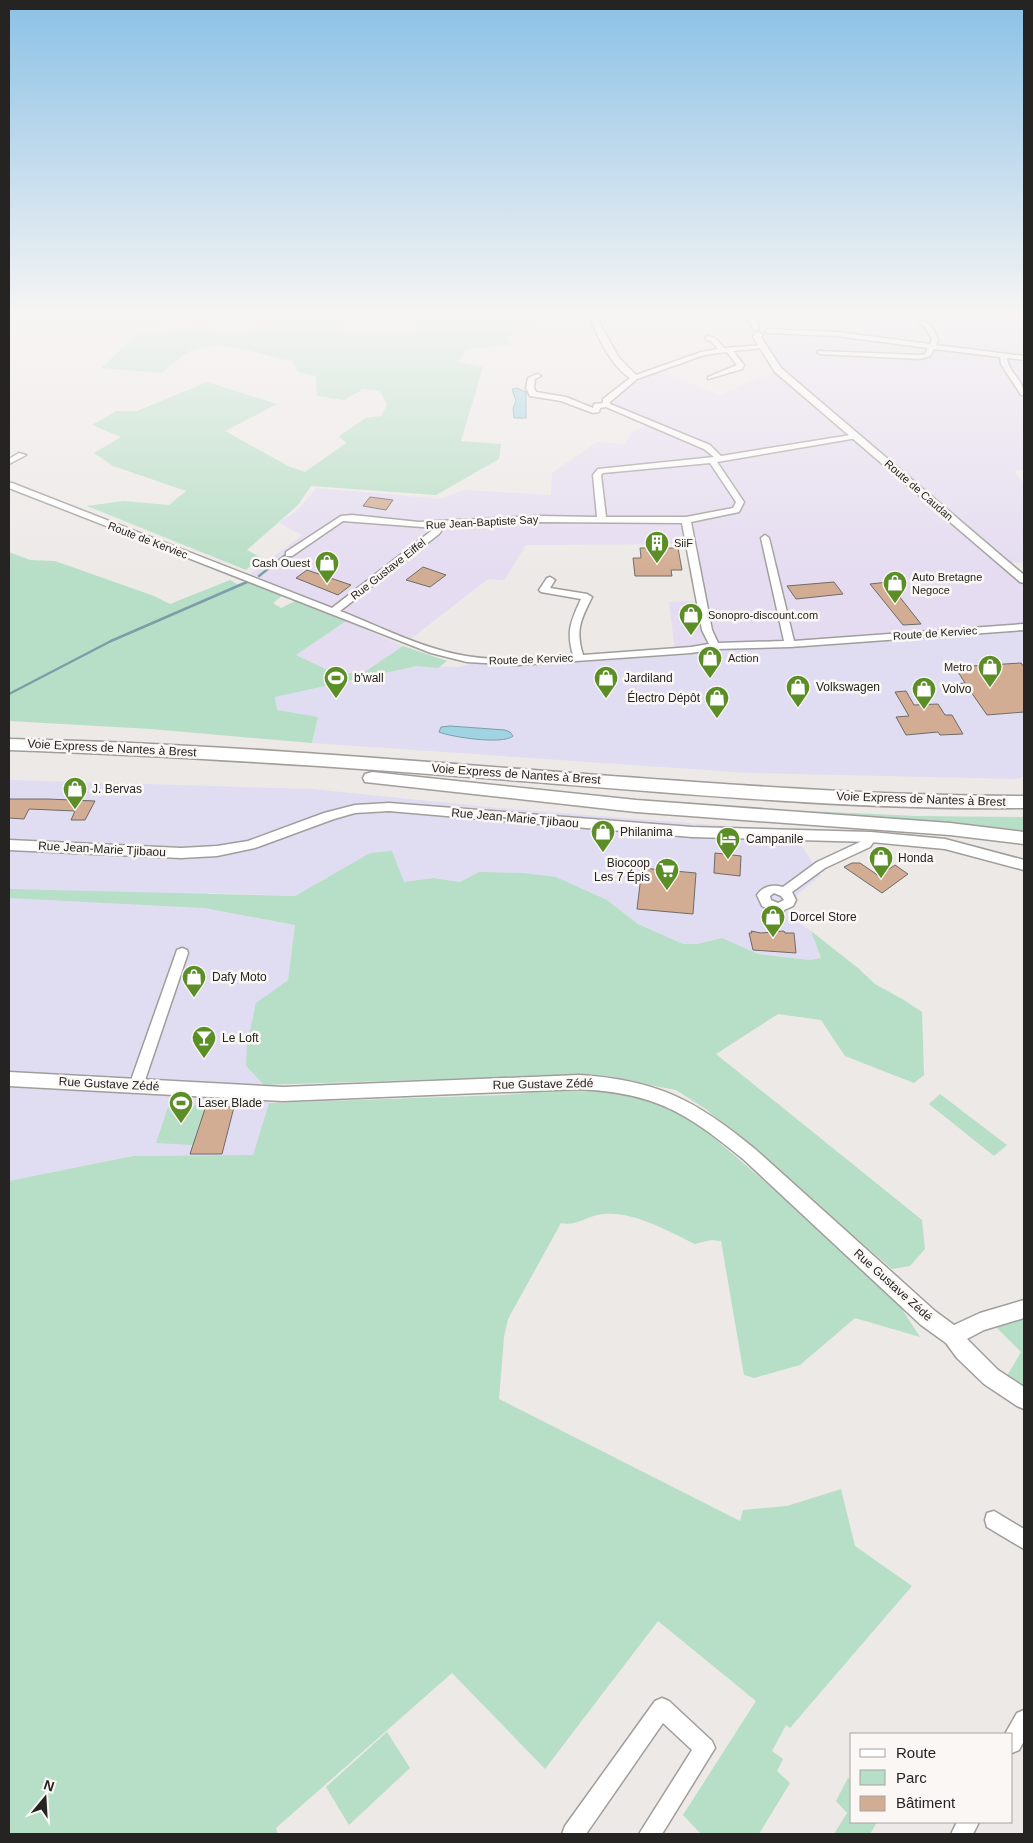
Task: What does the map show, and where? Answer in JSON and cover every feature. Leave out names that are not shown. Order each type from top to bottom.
[{"type":"highway","name":"Voie Express de Nantes à Brest","points":[[9,744],[245,755],[760,793],[914,800],[1024,802]]},
{"type":"highway","name":"Voie Express de Nantes à Brest","points":[[9,754],[120,758],[316,770],[778,803],[1024,812]]},
{"type":"highway","points":[[316,770],[340,775],[636,806],[950,829],[1024,838]]},
{"type":"highway","points":[[760,793],[784,789],[1024,795]]},
{"type":"street","points":[[568,401],[593,411],[596,410],[596,406],[607,405],[707,447],[715,459]]},
{"type":"street","points":[[606,401],[607,405]]},
{"type":"street","name":"Route de Caudan","points":[[815,401],[1024,580]]},
{"type":"street","points":[[602,520],[597,475],[601,471],[715,459],[857,436]]},
{"type":"street","points":[[9,462],[22,455]]},
{"type":"street","name":"Rue Jean-Baptiste Say","points":[[289,554],[341,519],[352,518],[419,525],[540,519],[686,520],[736,510],[740,502],[715,459]]},
{"type":"street","name":"Route de Kerviec","points":[[9,485],[434,651],[467,660],[518,662],[715,646],[790,644],[1024,627]]},
{"type":"street","points":[[686,520],[708,630],[715,646]]},
{"type":"street","name":"Rue Gustave Eiffel","points":[[333,612],[436,532],[441,525]]},
{"type":"street","points":[[765,538],[790,644]]},
{"type":"street","points":[[550,580],[544,590],[588,597],[572,628],[573,639],[579,657]]},
{"type":"street","name":"Rue Jean-Marie Tjibaou","points":[[9,845],[181,853],[217,851],[250,845],[346,811],[389,807],[692,832],[871,837],[945,844],[1024,865]]},
{"type":"street","points":[[784,892],[821,865],[866,844],[871,837]]},
{"type":"street","points":[[772,889],[784,892],[790,897],[789,903],[777,914],[766,904],[763,895],[772,889]]},
{"type":"street","points":[[136,1086],[182,953]]},
{"type":"street","name":"Rue Gustave Zédé","points":[[9,1079],[283,1094],[579,1082],[613,1084],[638,1089],[679,1104],[720,1130],[928,1318],[953,1336],[964,1351],[991,1377],[1024,1399]]},
{"type":"street","points":[[953,1336],[980,1322],[1024,1309]]},
{"type":"street","points":[[994,1520],[1024,1540]]},
{"type":"street","points":[[573,1834],[662,1708],[705,1748],[650,1834]]},
{"type":"street","points":[[1013,1740],[1024,1720]]},
{"type":"shaded area","points":[[611,401],[1024,401],[1024,470],[1014,471],[1024,485],[1024,562],[1008,563],[975,539],[1024,580],[1024,627],[675,651],[669,602],[702,601],[690,544],[526,545],[504,580],[488,579],[408,641],[246,577],[302,535],[279,523],[299,509],[316,488],[440,499],[464,490],[551,495],[552,473],[597,442],[625,444],[632,432],[650,424],[607,405]]},
{"type":"shaded area","points":[[346,621],[403,646],[366,671],[338,675],[296,655]]},
{"type":"shaded area","points":[[1024,627],[1024,777],[1016,779],[749,773],[312,743],[318,718],[277,710],[275,697],[417,666],[460,667],[479,661],[497,662],[790,644]]},
{"type":"shaded area","points":[[9,780],[312,789],[499,808],[792,831],[821,875],[797,895],[790,916],[811,931],[821,958],[810,960],[758,954],[722,938],[697,944],[683,944],[638,924],[607,900],[479,872],[460,882],[433,878],[404,882],[370,853],[295,896],[209,893],[204,908],[295,925],[288,980],[257,1003],[246,1066],[264,1085],[269,1103],[253,1155],[133,1156],[9,1181]]},
{"type":"green space","points":[[161,401],[267,401],[277,404],[225,431],[288,466],[305,472],[346,443],[339,436],[366,418],[381,416],[387,405],[385,401],[473,401],[461,441],[501,444],[499,459],[436,495],[311,486],[298,505],[247,550],[260,557],[246,570],[87,506],[123,501],[169,505],[186,491],[113,466],[94,453],[121,437],[92,425],[116,411],[137,411]]},
{"type":"green space","points":[[9,552],[30,560],[55,561],[154,596],[170,604],[230,580],[237,584],[251,582],[282,596],[273,603],[281,608],[295,601],[346,621],[296,655],[338,675],[366,671],[403,646],[447,661],[438,668],[417,666],[275,697],[277,710],[318,717],[312,743],[151,729],[9,721]]},
{"type":"green space","points":[[787,810],[916,816],[1024,817],[1024,833],[915,822],[789,814]]},
{"type":"green space","points":[[392,851],[404,882],[433,878],[460,882],[479,872],[523,873],[556,877],[607,900],[638,924],[683,944],[697,944],[722,938],[758,954],[810,960],[821,958],[811,931],[875,984],[922,1012],[924,1075],[914,1083],[845,1056],[821,1020],[778,1014],[716,1054],[922,1220],[925,1249],[910,1266],[892,1269],[707,1110],[676,1090],[591,1074],[264,1085],[246,1066],[247,1045],[256,1003],[288,980],[295,925],[204,908],[9,898],[9,889],[295,896],[370,853]]},
{"type":"green space","points":[[577,1088],[634,1093],[684,1112],[889,1289],[920,1337],[855,1318],[800,1365],[754,1378],[744,1375],[721,1241],[711,1240],[695,1244],[650,1223],[615,1214],[603,1214],[577,1222],[561,1223],[508,1319],[504,1337],[499,1399],[740,1521],[743,1510],[787,1506],[841,1489],[855,1546],[912,1586],[790,1728],[786,1725],[772,1751],[783,1759],[777,1771],[790,1783],[759,1834],[701,1834],[683,1815],[756,1701],[658,1621],[545,1769],[452,1673],[276,1828],[278,1834],[9,1834],[9,1181],[133,1156],[253,1155],[269,1103],[505,1095]]},
{"type":"green space","points":[[940,1094],[1007,1145],[994,1156],[929,1104]]},
{"type":"green space","name":"Laser Blade","points":[[169,1104],[206,1106],[193,1145],[156,1143]]},
{"type":"green space","points":[[1024,1317],[1024,1386],[1007,1376],[1021,1352],[995,1326]]},
{"type":"green space","points":[[387,1732],[410,1768],[349,1825],[326,1787]]},
{"type":"green space","points":[[848,1778],[850,1779],[850,1823],[876,1823],[870,1834],[834,1834],[847,1813],[836,1801]]},
{"type":"water","points":[[516,401],[526,401],[526,418],[514,418],[513,408]]},
{"type":"water","points":[[441,727],[505,730],[513,736],[507,739],[488,740],[465,738],[439,732]]},
{"type":"building","points":[[370,497],[393,500],[386,510],[363,506]]},
{"type":"building","name":"SiiF","points":[[640,548],[678,548],[682,570],[671,570],[672,576],[635,576],[633,558],[641,558]]},
{"type":"building","points":[[423,567],[446,575],[430,587],[406,580]]},
{"type":"building","name":"Cash Ouest","points":[[307,570],[351,585],[338,595],[296,578]]},
{"type":"building","points":[[834,582],[843,594],[796,599],[787,586]]},
{"type":"building","name":"Auto Bretagne Negoce","points":[[888,582],[921,624],[903,625],[870,584]]},
{"type":"building","name":"Metro","points":[[1021,663],[1024,667],[1024,712],[987,715],[971,692],[960,693],[954,684],[965,683],[955,667]]},
{"type":"building","name":"Volvo","points":[[906,691],[914,705],[938,704],[945,715],[952,715],[963,734],[940,735],[938,732],[906,735],[896,717],[909,716],[895,692]]},
{"type":"building","points":[[9,799],[95,801],[85,820],[71,820],[75,811],[29,809],[24,819],[9,818]]},
{"type":"building","name":"Campanile","points":[[715,853],[741,856],[740,876],[714,873]]},
{"type":"building","name":"Honda","points":[[852,863],[860,863],[879,876],[895,865],[908,874],[882,893],[844,867]]},
{"type":"building","name":"Biocoop Les 7 Épis","points":[[642,868],[696,873],[693,914],[637,909]]},
{"type":"building","name":"Dorcel Store","points":[[751,931],[761,933],[784,931],[785,933],[794,933],[796,953],[753,950],[749,933],[752,933]]},
{"type":"building","points":[[206,1106],[234,1107],[222,1154],[190,1154]]},
{"type":"waterway","points":[[259,576],[288,553]]},
{"type":"waterway","points":[[9,694],[111,641],[247,582]]},
{"type":"place","name":"SiiF","points":[[657,564]]},
{"type":"place","name":"Cash Ouest","points":[[327,584]]},
{"type":"place","name":"Auto Bretagne Negoce","points":[[895,604]]},
{"type":"place","name":"Sonopro-discount.com","points":[[691,636]]},
{"type":"place","name":"Action","points":[[710,679]]},
{"type":"place","name":"Metro","points":[[990,688]]},
{"type":"place","name":"b'wall","points":[[336,699]]},
{"type":"place","name":"Jardiland","points":[[606,699]]},
{"type":"place","name":"Volkswagen","points":[[798,708]]},
{"type":"place","name":"Volvo","points":[[924,710]]},
{"type":"place","name":"Électro Dépôt","points":[[717,719]]},
{"type":"place","name":"J. Bervas","points":[[75,810]]},
{"type":"place","name":"Philanima","points":[[603,853]]},
{"type":"place","name":"Campanile","points":[[728,860]]},
{"type":"place","name":"Honda","points":[[881,879]]},
{"type":"place","name":"Biocoop Les 7 Épis","points":[[667,891]]},
{"type":"place","name":"Dorcel Store","points":[[773,938]]},
{"type":"place","name":"Dafy Moto","points":[[194,998]]},
{"type":"place","name":"Le Loft","points":[[204,1059]]},
{"type":"place","name":"Laser Blade","points":[[181,1124]]}]
